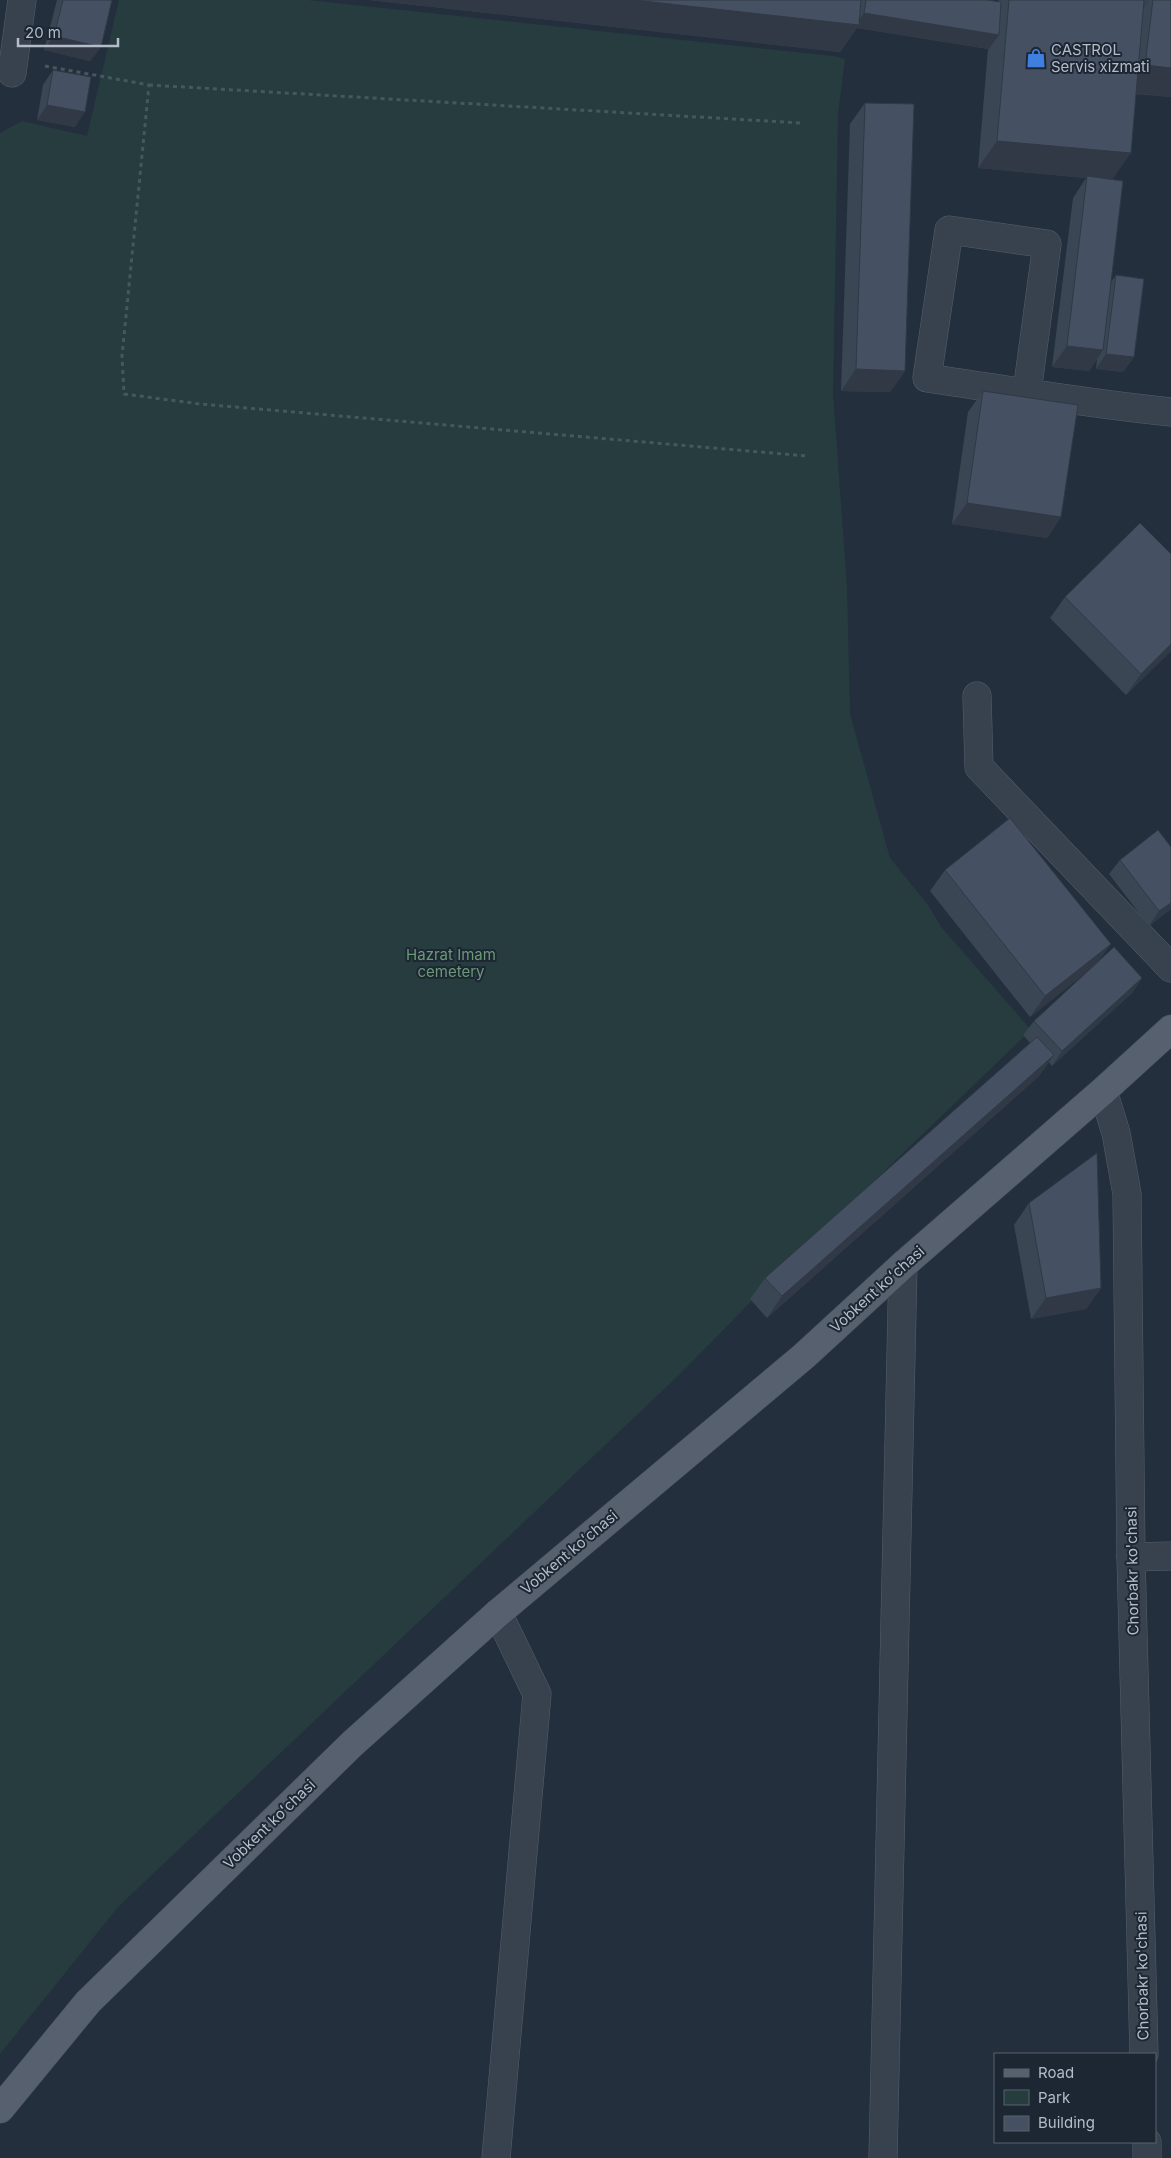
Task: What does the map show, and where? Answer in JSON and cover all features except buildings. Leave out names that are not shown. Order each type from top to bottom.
[{"type":"main road","name":"Vobkent koʻchasi","points":[[0,2109],[88,2002],[352,1744],[498,1613],[804,1356],[903,1265],[1104,1091],[1171,1029]]},
{"type":"street","points":[[13,66],[22,0]]},
{"type":"street","points":[[1100,0],[1171,9]]},
{"type":"street","points":[[1027,392],[1047,244],[949,230],[927,378],[1027,392],[1170,407]]},
{"type":"street","points":[[976,696],[978,766],[1171,968]]},
{"type":"street","name":"Chorbakr ko'chasi","points":[[1104,1091],[1116,1133],[1127,1194],[1132,1557],[1144,2053]]},
{"type":"street","points":[[883,2158],[903,1265]]},
{"type":"street","points":[[1132,1557],[1171,1556]]},
{"type":"street","points":[[496,2158],[537,1694],[498,1613]]},
{"type":"street","points":[[1147,2143],[1147,2158]]},
{"type":"path","points":[[13,66],[148,86],[801,123]]},
{"type":"path","points":[[148,86],[122,356],[124,394],[200,404],[807,456]]},
{"type":"green space","name":"Hazrat Imam cemetery","points":[[119,0],[308,0],[833,56],[845,59],[838,114],[833,394],[847,587],[850,714],[890,858],[928,905],[942,928],[1031,1030],[797,1255],[679,1375],[118,1907],[0,2054],[0,133],[22,121],[87,136]]},
{"type":"place","name":"CASTROL Servis xizmati","points":[[1036,58]]}]
